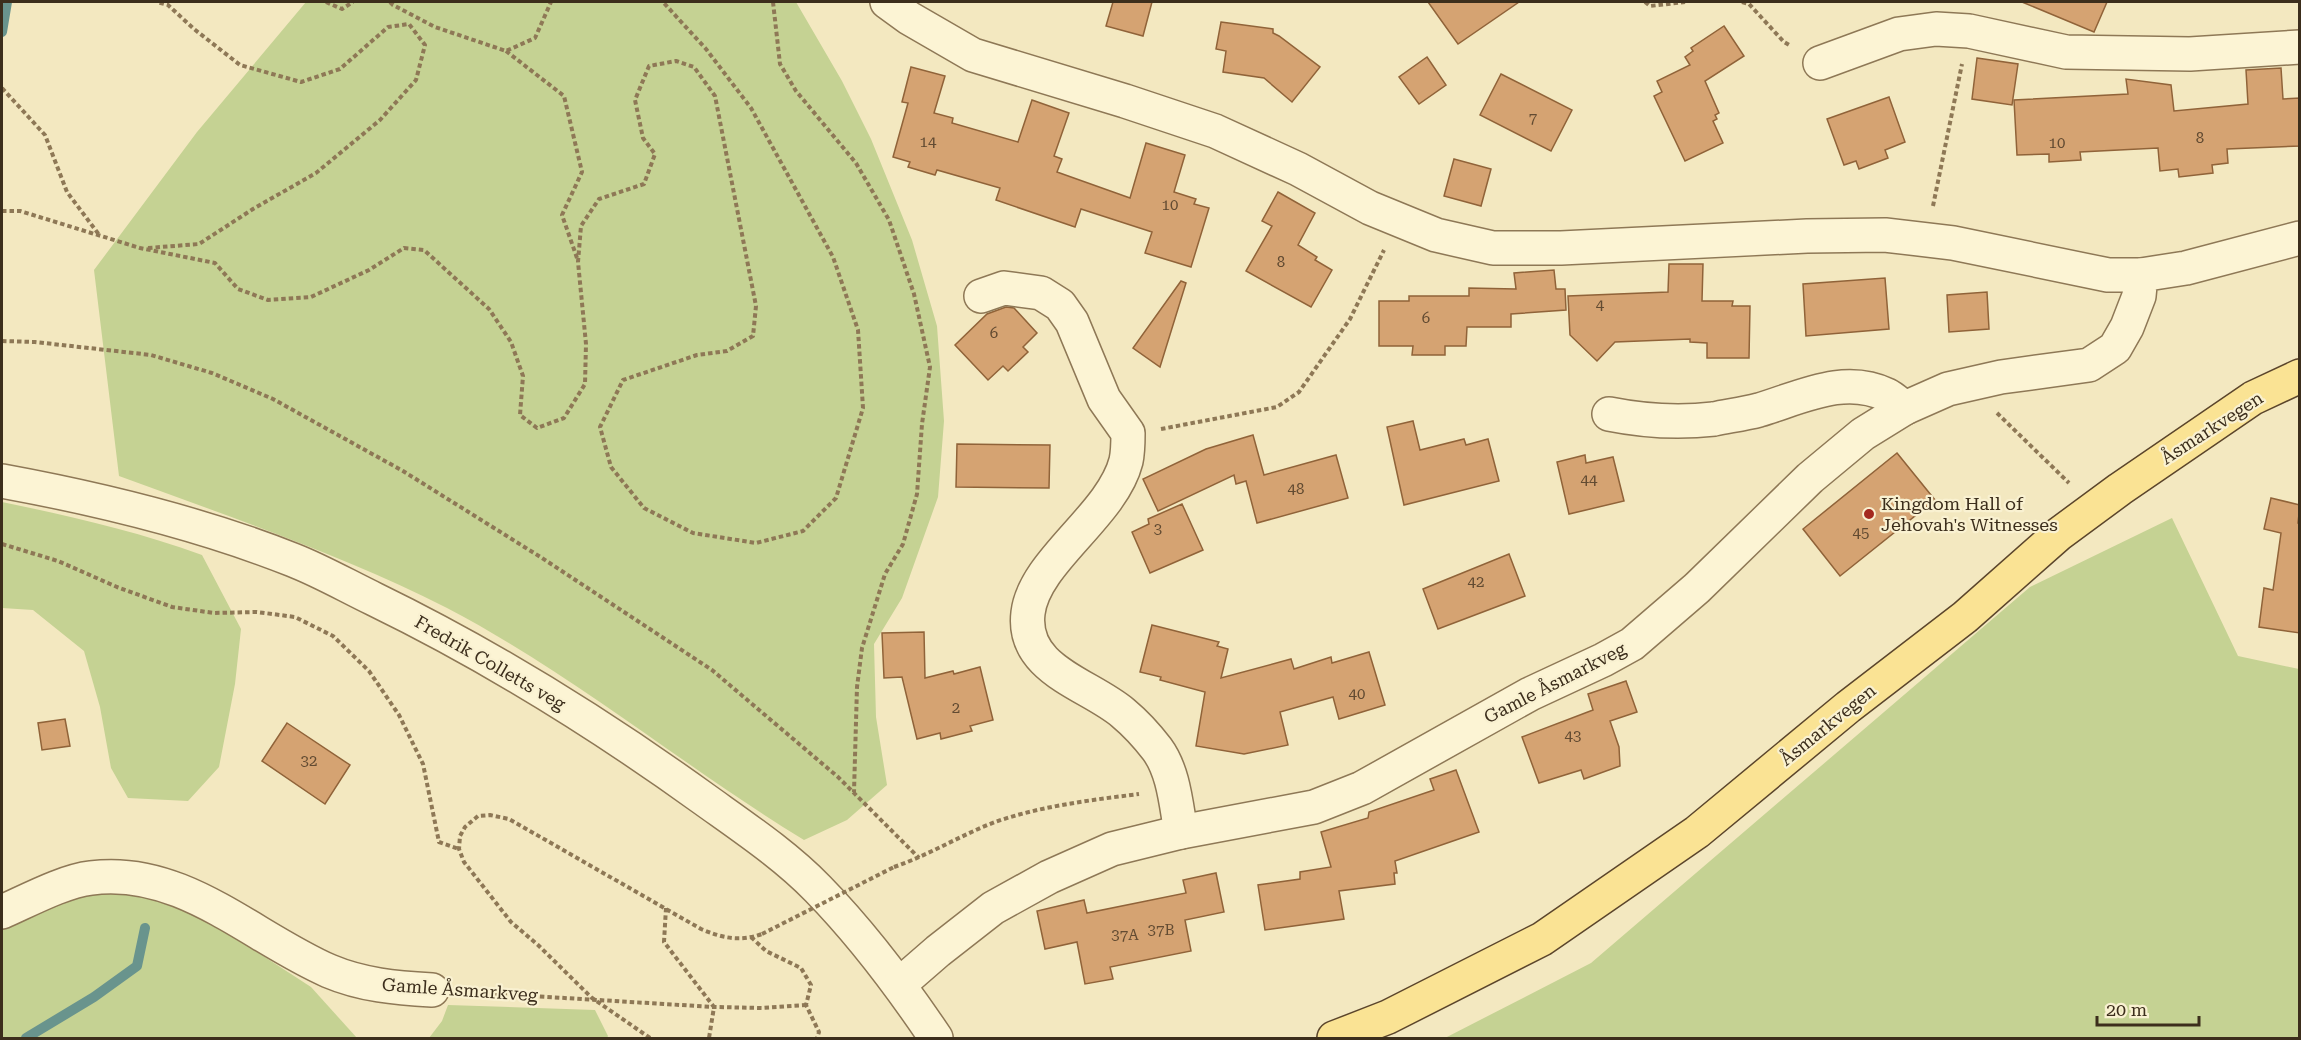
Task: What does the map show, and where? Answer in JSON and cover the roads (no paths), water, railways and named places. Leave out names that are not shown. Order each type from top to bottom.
[{"type":"main road","name":"Åsmarkvegen","points":[[1334,1038],[1388,1017],[1542,939],[1687,838],[1848,707],[1965,617],[2059,534],[2253,398],[2300,376]]},
{"type":"street","points":[[887,2],[909,18],[973,55],[1215,131],[1298,169],[1370,208],[1436,235],[1493,248],[1562,248],[1885,235],[1953,243],[2108,275],[2141,275],[2186,268],[2300,238]]},
{"type":"street","points":[[1820,63],[1899,34],[1936,29],[1969,31],[2066,52],[2190,54],[2300,47]]},
{"type":"street","name":"Gamle Åsmarkveg","points":[[900,984],[993,908],[1048,877],[1112,849],[1181,832],[1314,807],[1362,788],[1530,694],[1632,644],[1697,588],[1810,478],[1863,434],[1905,408],[1948,389],[2001,377],[2089,365],[2115,348],[2139,297],[2141,275]]},
{"type":"street","points":[[981,296],[1004,288],[1041,293],[1060,305],[1072,322],[1104,399],[1123,427],[1126,461],[1114,486],[1095,514],[1037,586],[1028,613],[1030,640],[1047,664],[1122,712],[1159,751],[1170,775],[1181,832]]},
{"type":"street","points":[[1609,414],[1635,419],[1668,421],[1713,419],[1757,410],[1827,388],[1855,386],[1886,395],[1905,408]]},
{"type":"street","name":"Fredrik Colletts veg","points":[[2,481],[78,495],[201,529],[294,560],[418,621],[540,691],[659,767],[763,842],[818,888],[900,984],[936,1038]]},
{"type":"street","name":"Gamle Åsmarkveg","points":[[2,912],[50,891],[89,878],[119,876],[157,882],[193,895],[276,944],[330,971],[380,987],[432,990]]},
{"type":"street","name":"Fredrik Colletts veg","points":[[900,984],[915,1038]]},
{"type":"waterway","points":[[2,32],[7,2]]},
{"type":"waterway","points":[[26,1038],[94,997],[137,966],[145,928]]},
{"type":"place","name":"Kingdom Hall of Jehovah's Witnesses","points":[[1869,514]]}]
